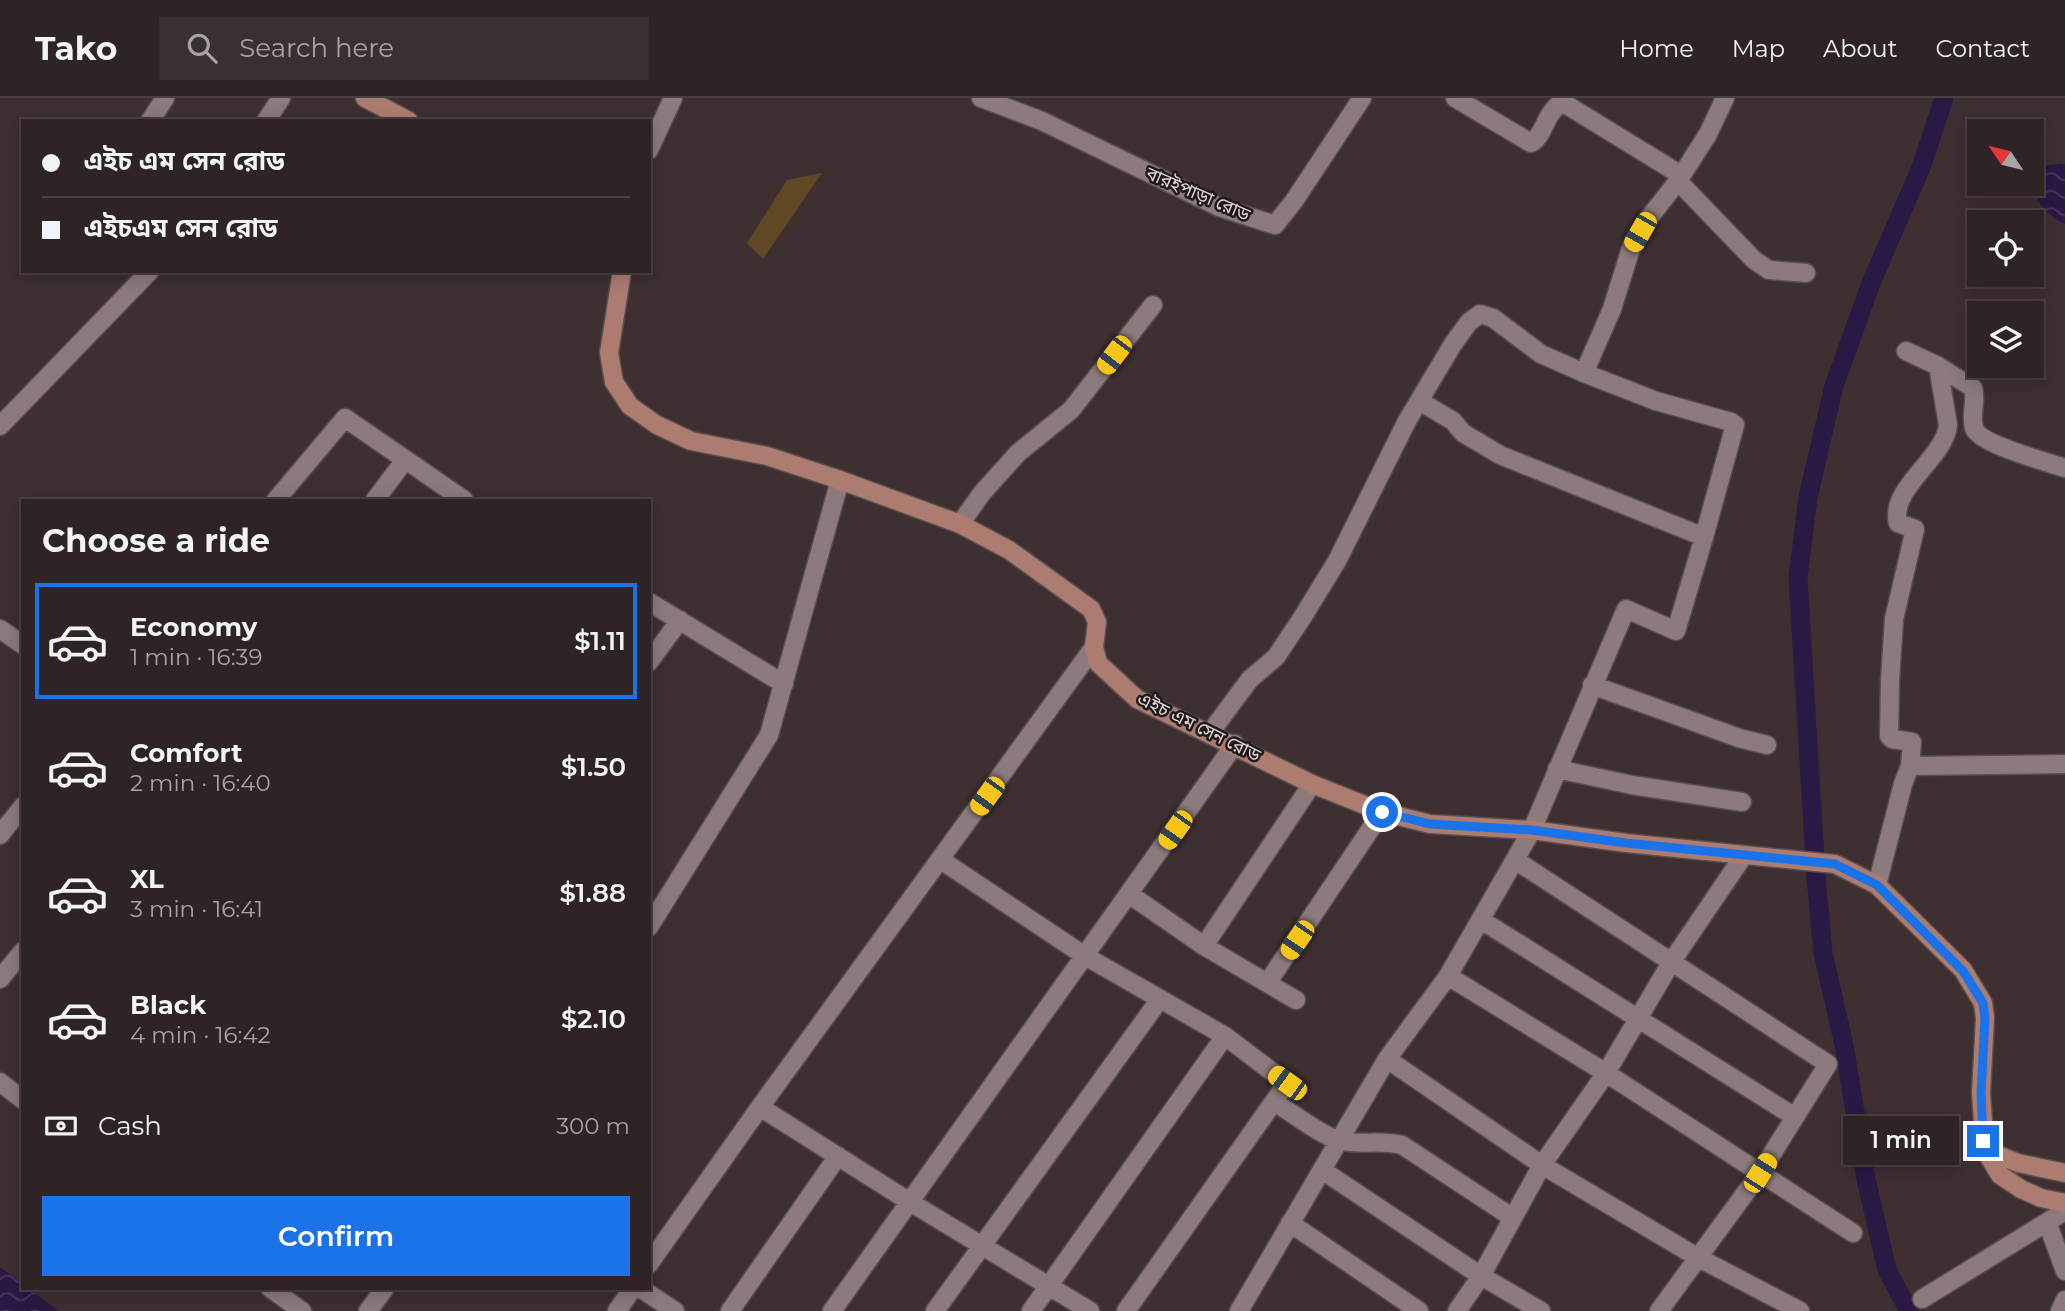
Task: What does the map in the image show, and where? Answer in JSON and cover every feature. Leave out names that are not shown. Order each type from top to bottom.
[{"type":"main road","points":[[365,98],[405,119]]},
{"type":"main road","name":"এইচ এম সেন রোড","points":[[622,273],[608,353],[614,382],[630,407],[657,425],[691,441],[767,457],[840,480],[960,524],[1009,550],[1091,609],[1097,622],[1094,647],[1098,663],[1137,699],[1312,783],[1382,812],[1430,824],[1532,830],[1626,843],[1835,864],[1877,885]]},
{"type":"main road","points":[[1877,885],[1963,971],[1983,1003],[1985,1018],[1981,1093],[1985,1150],[2000,1175],[2021,1189],[2041,1198],[2065,1203]]},
{"type":"main road","points":[[1985,1150],[2018,1163],[2065,1173]]},
{"type":"street","points":[[150,119],[165,98]]},
{"type":"street","points":[[267,119],[281,98]]},
{"type":"street","points":[[651,146],[673,98]]},
{"type":"street","name":"বারইপাড়া রোড","points":[[981,98],[1042,121],[1219,207],[1275,225],[1294,201],[1362,98]]},
{"type":"street","points":[[1455,98],[1531,143],[1539,136],[1547,116],[1562,102],[1679,178],[1754,260],[1769,270],[1807,273]]},
{"type":"street","points":[[1584,373],[1612,309],[1632,245],[1708,134],[1725,98]]},
{"type":"street","points":[[0,426],[148,273]]},
{"type":"street","points":[[960,524],[1018,453],[1071,410],[1153,305]]},
{"type":"street","points":[[1210,733],[1250,679],[1276,657],[1302,618],[1337,561],[1407,421],[1421,402],[1453,344],[1469,322],[1480,314],[1493,318],[1541,354],[1584,373],[1656,401],[1735,425],[1676,631],[1626,610],[1532,830],[1448,976],[1387,1059],[1337,1140],[1245,1309]]},
{"type":"street","points":[[1906,351],[1938,366],[1973,388],[1973,424],[1980,436],[2065,468]]},
{"type":"street","points":[[1877,885],[1910,766],[1912,741],[1892,739],[1889,736],[1889,681],[1894,619],[1915,529],[1897,521],[1899,506],[1916,476],[1948,433],[1938,366]]},
{"type":"street","points":[[1421,402],[1453,421],[1463,433],[1500,455],[1704,537]]},
{"type":"street","points":[[277,499],[345,418],[463,499]]},
{"type":"street","points":[[375,499],[405,460]]},
{"type":"street","points":[[651,924],[769,735],[840,480]]},
{"type":"street","points":[[651,603],[783,684]]},
{"type":"street","points":[[651,659],[680,620]]},
{"type":"street","points":[[0,629],[21,644]]},
{"type":"street","points":[[651,1261],[1094,647]]},
{"type":"street","points":[[1592,685],[1739,738],[1767,745]]},
{"type":"street","points":[[832,1311],[1235,744]]},
{"type":"street","points":[[1910,766],[2065,764]]},
{"type":"street","points":[[1557,769],[1632,785],[1742,802]]},
{"type":"street","points":[[1204,946],[1312,783]]},
{"type":"street","points":[[0,835],[21,809]]},
{"type":"street","points":[[1268,982],[1382,812]]},
{"type":"street","points":[[1457,1311],[1481,1276],[1542,1165],[1606,1073],[1672,961],[1744,855]]},
{"type":"street","points":[[941,860],[1085,956],[1225,1036],[1287,1083],[1126,1311]]},
{"type":"street","points":[[1515,860],[1828,1064],[1760,1173],[1661,1310]]},
{"type":"street","points":[[1129,894],[1204,946],[1296,1000]]},
{"type":"street","points":[[1481,920],[1795,1117]]},
{"type":"street","points":[[0,979],[21,953]]},
{"type":"street","points":[[1448,976],[1606,1073],[1853,1233]]},
{"type":"street","points":[[934,1311],[1160,999]]},
{"type":"street","points":[[1031,1311],[1225,1036]]},
{"type":"street","points":[[1387,1059],[1542,1165],[1697,1257],[1800,1311]]},
{"type":"street","points":[[0,1082],[21,1096]]},
{"type":"street","points":[[1275,1102],[1337,1140],[1361,1144],[1386,1142],[1402,1145],[1513,1218]]},
{"type":"street","points":[[760,1107],[1090,1311]]},
{"type":"street","points":[[730,1311],[838,1156]]},
{"type":"street","points":[[1322,1170],[1481,1276],[1541,1311]]},
{"type":"street","points":[[1922,1299],[2065,1211]]},
{"type":"street","points":[[2047,1222],[2065,1271]]},
{"type":"street","points":[[1290,1223],[1419,1311]]},
{"type":"street","points":[[273,1290],[302,1311]]},
{"type":"street","points":[[368,1311],[384,1290]]},
{"type":"street","points":[[617,1311],[632,1290]]},
{"type":"street","points":[[643,1290],[675,1311]]},
{"type":"street","points":[[2060,1311],[2065,1300]]},
{"type":"shaded area","points":[[822,173],[763,259],[747,243],[787,180]]},
{"type":"water","points":[[2065,163],[2065,224],[2046,211],[2036,196],[2044,196],[2044,166]]},
{"type":"water","points":[[0,1267],[21,1283],[21,1290],[31,1290],[59,1311],[0,1311]]},
{"type":"waterway","points":[[1909,1311],[1887,1270],[1866,1179],[1844,1045],[1823,953],[1798,578],[1808,497],[1834,386],[1871,283],[1922,165],[1944,98]]},
{"type":"route","points":[[1382,812],[1430,824],[1532,830],[1626,843],[1835,864],[1877,885],[1963,971],[1983,1003],[1983,1141]]}]
